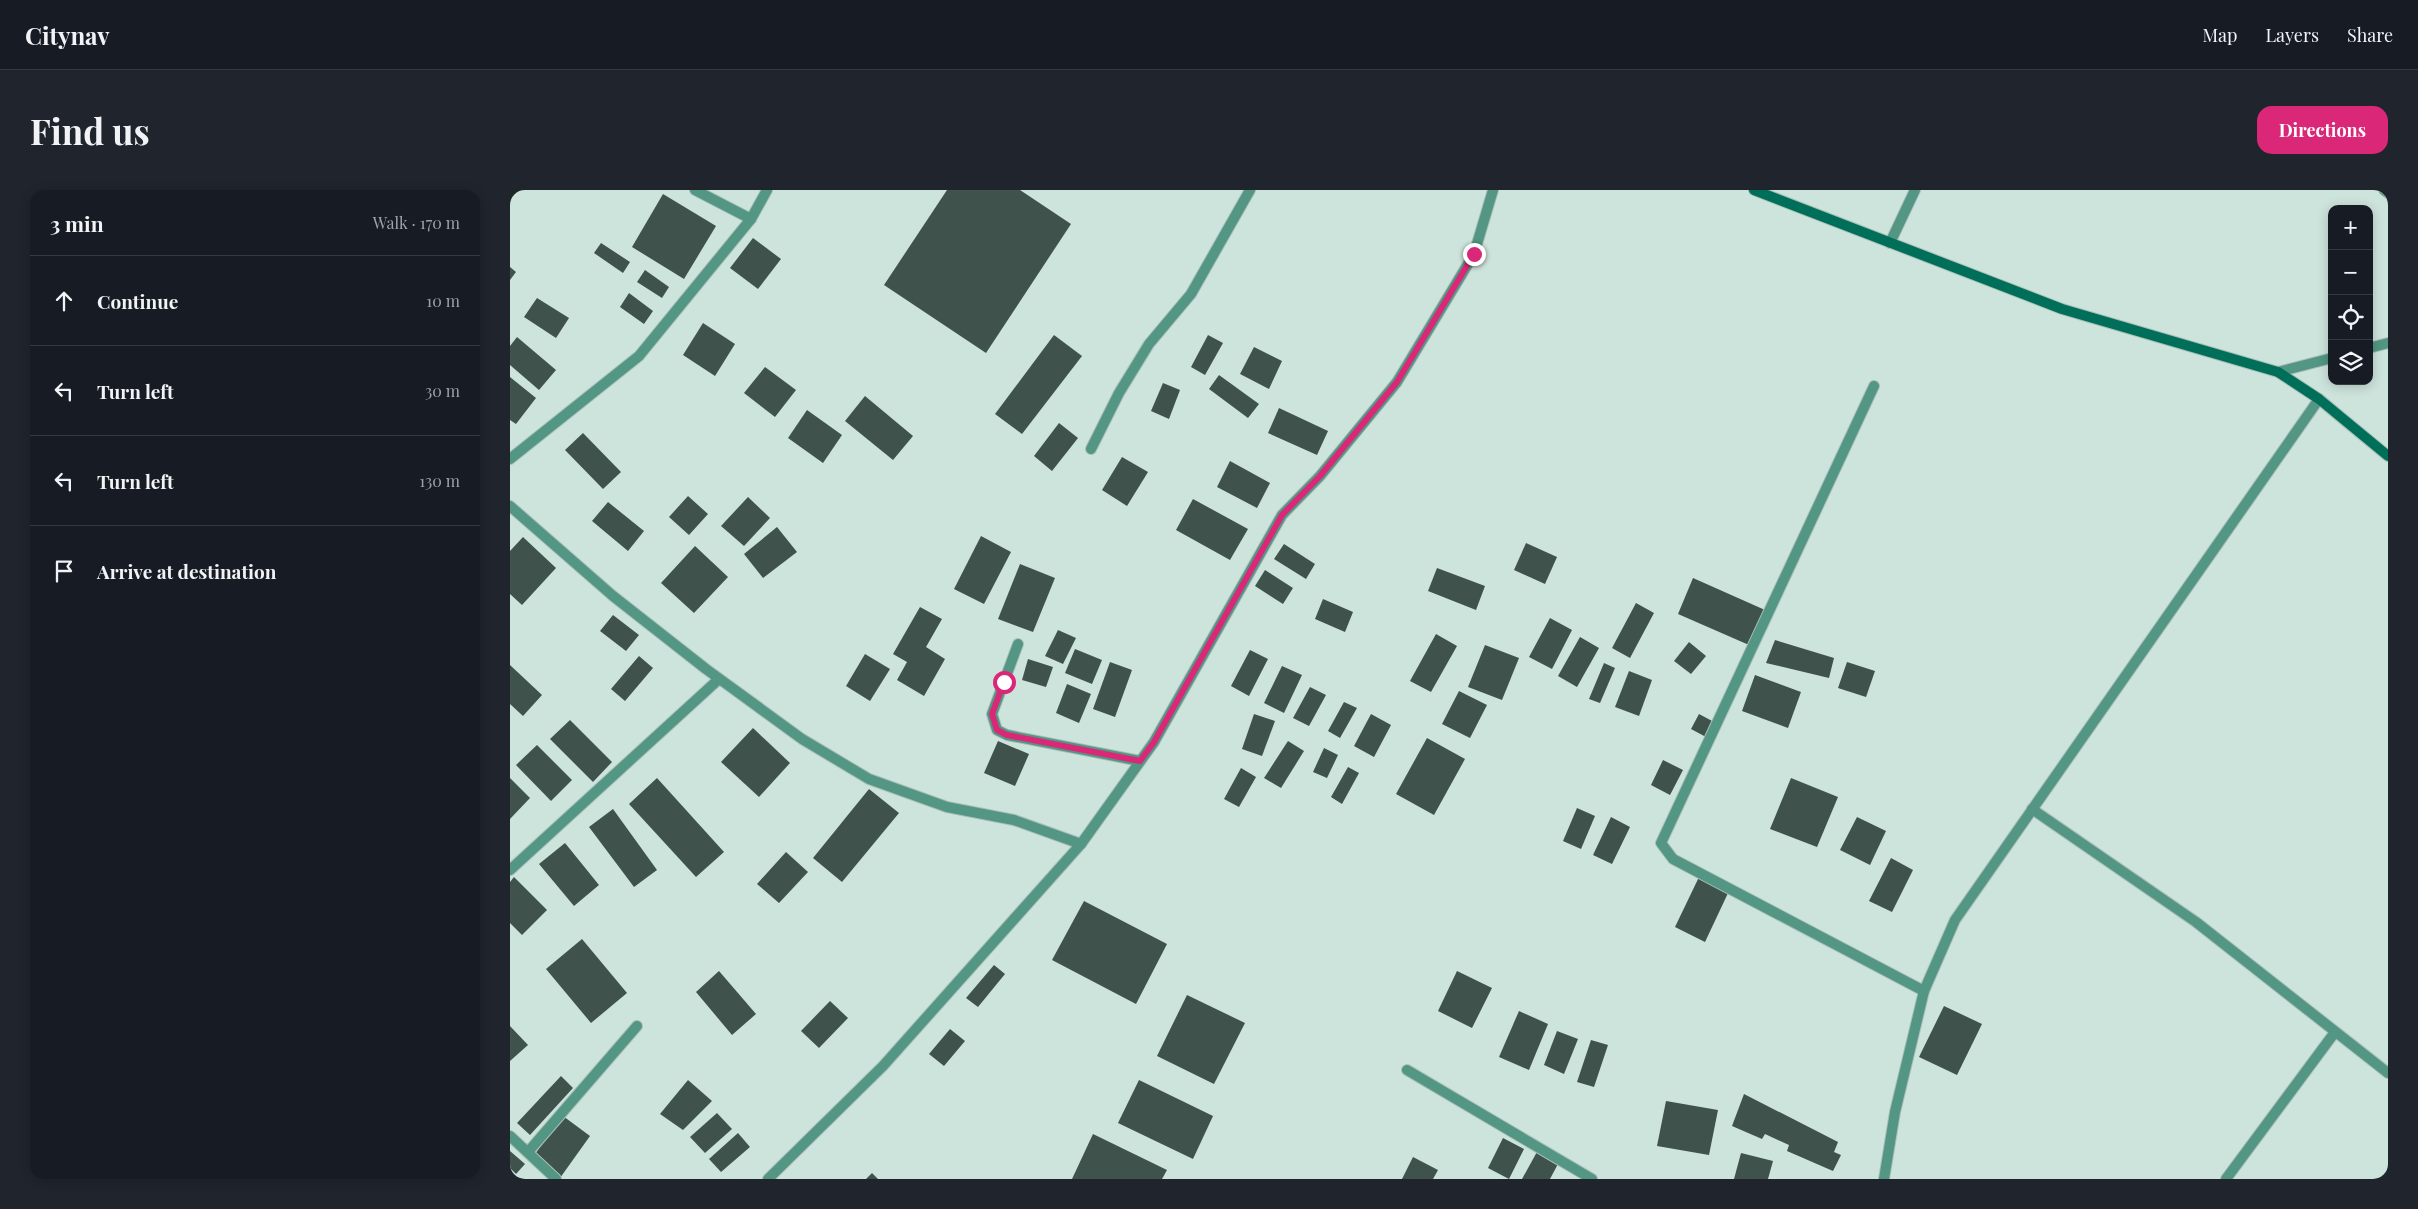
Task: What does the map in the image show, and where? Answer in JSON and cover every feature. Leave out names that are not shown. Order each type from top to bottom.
[{"type":"main road","points":[[1754,190],[2062,309],[2278,372],[2319,399],[2388,456]]},
{"type":"street","points":[[695,190],[751,220]]},
{"type":"street","points":[[510,459],[639,356],[751,220],[767,190]]},
{"type":"street","points":[[1091,449],[1119,393],[1149,344],[1192,294],[1250,190]]},
{"type":"street","points":[[768,1179],[883,1066],[1081,844],[1154,742],[1282,515],[1320,476],[1397,382],[1474,254],[1493,190]]},
{"type":"street","points":[[1890,243],[1915,190]]},
{"type":"street","points":[[2384,190],[2388,193]]},
{"type":"street","points":[[2373,347],[2388,343]]},
{"type":"street","points":[[2278,372],[2328,359]]},
{"type":"street","points":[[1874,386],[1660,843],[1672,859],[1924,992]]},
{"type":"street","points":[[1884,1179],[1895,1112],[1924,992],[1955,920],[2032,809],[2072,756],[2319,399]]},
{"type":"street","points":[[510,506],[613,596],[719,679],[802,739],[869,779],[947,806],[1014,820],[1081,844]]},
{"type":"street","points":[[1018,644],[992,714],[997,730],[1007,735],[1140,761]]},
{"type":"street","points":[[510,870],[719,679]]},
{"type":"street","points":[[2032,809],[2196,922],[2388,1073]]},
{"type":"street","points":[[528,1152],[637,1026]]},
{"type":"street","points":[[2226,1179],[2335,1032]]},
{"type":"street","points":[[1407,1070],[1592,1179]]},
{"type":"street","points":[[510,1136],[556,1179]]},
{"type":"building","points":[[947,190],[1020,190],[1071,224],[986,353],[884,285]]},
{"type":"building","points":[[663,194],[716,226],[684,279],[632,247]]},
{"type":"building","points":[[753,238],[781,259],[758,289],[730,268]]},
{"type":"building","points":[[601,243],[630,262],[623,273],[594,253]]},
{"type":"building","points":[[510,267],[516,272],[510,280]]},
{"type":"building","points":[[645,270],[669,287],[662,298],[637,282]]},
{"type":"building","points":[[629,293],[653,311],[644,324],[620,307]]},
{"type":"building","points":[[537,298],[569,318],[556,338],[524,317]]},
{"type":"building","points":[[703,323],[735,344],[715,376],[683,355]]},
{"type":"building","points":[[1054,335],[1082,356],[1022,434],[995,414]]},
{"type":"building","points":[[1208,335],[1223,343],[1205,375],[1191,367]]},
{"type":"building","points":[[517,337],[556,370],[539,390],[510,365],[510,346]]},
{"type":"building","points":[[1254,347],[1282,361],[1269,389],[1240,374]]},
{"type":"building","points":[[765,367],[796,390],[775,417],[744,393]]},
{"type":"building","points":[[1219,375],[1259,404],[1248,418],[1209,389]]},
{"type":"building","points":[[510,377],[536,398],[516,424],[510,420]]},
{"type":"building","points":[[1163,383],[1180,390],[1169,419],[1151,411]]},
{"type":"building","points":[[865,396],[913,436],[893,460],[845,421]]},
{"type":"building","points":[[1279,408],[1328,431],[1317,455],[1268,433]]},
{"type":"building","points":[[807,410],[842,435],[823,463],[788,438]]},
{"type":"building","points":[[1059,423],[1078,438],[1052,471],[1034,456]]},
{"type":"building","points":[[583,433],[621,472],[603,489],[565,450]]},
{"type":"building","points":[[1122,457],[1148,472],[1127,506],[1102,490]]},
{"type":"building","points":[[1230,461],[1270,483],[1257,508],[1217,487]]},
{"type":"building","points":[[688,496],[708,514],[689,535],[669,517]]},
{"type":"building","points":[[748,497],[770,518],[744,546],[721,526]]},
{"type":"building","points":[[1193,499],[1248,529],[1230,560],[1176,530]]},
{"type":"building","points":[[608,502],[644,531],[628,551],[592,521]]},
{"type":"building","points":[[777,527],[797,552],[763,578],[744,554]]},
{"type":"building","points":[[981,536],[1011,552],[984,604],[954,589]]},
{"type":"building","points":[[523,537],[556,568],[522,605],[510,594],[510,551]]},
{"type":"building","points":[[1526,543],[1557,557],[1545,584],[1514,570]]},
{"type":"building","points":[[1284,544],[1315,564],[1306,579],[1274,559]]},
{"type":"building","points":[[695,546],[728,577],[694,613],[661,583]]},
{"type":"building","points":[[1020,564],[1055,578],[1033,632],[998,619]]},
{"type":"building","points":[[1437,568],[1485,586],[1476,610],[1428,591]]},
{"type":"building","points":[[1265,570],[1293,588],[1283,604],[1255,586]]},
{"type":"building","points":[[1693,578],[1765,610],[1749,645],[1678,614]]},
{"type":"building","points":[[1323,599],[1353,612],[1345,632],[1315,619]]},
{"type":"building","points":[[1636,603],[1654,613],[1630,658],[1612,648]]},
{"type":"building","points":[[920,607],[942,619],[926,647],[945,659],[924,696],[897,680],[907,662],[893,654]]},
{"type":"building","points":[[613,615],[639,635],[626,651],[600,631]]},
{"type":"building","points":[[1550,618],[1572,630],[1552,669],[1529,657]]},
{"type":"building","points":[[1058,630],[1076,638],[1063,664],[1045,656]]},
{"type":"building","points":[[1436,634],[1457,646],[1431,692],[1410,681]]},
{"type":"building","points":[[1580,637],[1599,648],[1577,687],[1558,676]]},
{"type":"building","points":[[1775,640],[1834,658],[1829,678],[1766,663]]},
{"type":"building","points":[[1689,642],[1706,656],[1691,674],[1674,661]]},
{"type":"building","points":[[1485,645],[1519,658],[1502,700],[1468,687]]},
{"type":"building","points":[[1075,649],[1102,660],[1092,684],[1065,673]]},
{"type":"building","points":[[1250,650],[1268,659],[1249,696],[1231,686]]},
{"type":"building","points":[[865,654],[890,669],[870,701],[846,686]]},
{"type":"building","points":[[639,656],[653,668],[625,701],[611,689]]},
{"type":"building","points":[[1028,659],[1053,667],[1046,687],[1022,680]]},
{"type":"building","points":[[1110,662],[1132,670],[1115,717],[1093,709]]},
{"type":"building","points":[[1847,662],[1875,671],[1866,697],[1838,688]]},
{"type":"building","points":[[1604,663],[1615,668],[1600,703],[1589,699]]},
{"type":"building","points":[[510,665],[542,695],[523,716],[510,704]]},
{"type":"building","points":[[1282,666],[1302,675],[1284,713],[1264,703]]},
{"type":"building","points":[[1629,671],[1652,680],[1639,716],[1615,707]]},
{"type":"building","points":[[1755,675],[1801,692],[1788,728],[1742,711]]},
{"type":"building","points":[[1067,684],[1091,694],[1079,723],[1056,713]]},
{"type":"building","points":[[1310,687],[1326,695],[1309,726],[1293,718]]},
{"type":"building","points":[[1459,691],[1487,705],[1470,738],[1442,724]]},
{"type":"building","points":[[1344,702],[1357,708],[1340,738],[1328,731]]},
{"type":"building","points":[[1254,714],[1275,721],[1262,756],[1242,749]]},
{"type":"building","points":[[1371,714],[1391,725],[1374,757],[1354,746]]},
{"type":"building","points":[[1699,714],[1714,722],[1706,737],[1691,729]]},
{"type":"building","points":[[570,720],[612,762],[593,782],[550,739]]},
{"type":"building","points":[[753,728],[790,763],[759,797],[721,762]]},
{"type":"building","points":[[1427,738],[1465,759],[1434,815],[1396,794]]},
{"type":"building","points":[[998,741],[1029,754],[1015,786],[984,773]]},
{"type":"building","points":[[1288,741],[1304,751],[1281,788],[1264,778]]},
{"type":"building","points":[[537,745],[572,780],[551,801],[516,765]]},
{"type":"building","points":[[1324,748],[1338,755],[1327,778],[1313,772]]},
{"type":"building","points":[[1663,760],[1683,770],[1670,795],[1651,785]]},
{"type":"building","points":[[1348,767],[1359,773],[1342,804],[1331,797]]},
{"type":"building","points":[[1241,768],[1256,777],[1239,807],[1224,799]]},
{"type":"building","points":[[510,778],[530,798],[510,819]]},
{"type":"building","points":[[657,778],[724,852],[696,877],[629,804]]},
{"type":"building","points":[[1791,778],[1838,797],[1817,847],[1770,829]]},
{"type":"building","points":[[869,789],[899,813],[842,882],[813,858]]},
{"type":"building","points":[[1577,808],[1595,816],[1581,849],[1563,841]]},
{"type":"building","points":[[613,809],[657,870],[634,887],[589,827]]},
{"type":"building","points":[[1611,817],[1630,827],[1612,864],[1593,855]]},
{"type":"building","points":[[1857,817],[1886,831],[1870,865],[1840,850]]},
{"type":"building","points":[[565,843],[599,885],[574,906],[539,864]]},
{"type":"building","points":[[786,852],[808,872],[779,903],[757,884]]},
{"type":"building","points":[[1891,858],[1913,870],[1892,912],[1869,901]]},
{"type":"building","points":[[514,877],[547,910],[522,935],[510,923],[510,882]]},
{"type":"building","points":[[1699,877],[1729,891],[1705,942],[1675,927]]},
{"type":"building","points":[[1084,901],[1167,944],[1136,1004],[1052,960]]},
{"type":"building","points":[[582,939],[627,993],[591,1023],[546,969]]},
{"type":"building","points":[[994,965],[1005,974],[978,1007],[966,998]]},
{"type":"building","points":[[719,971],[756,1014],[732,1035],[696,992]]},
{"type":"building","points":[[1457,971],[1492,988],[1472,1028],[1438,1011]]},
{"type":"building","points":[[1187,995],[1245,1023],[1214,1084],[1157,1056]]},
{"type":"building","points":[[830,1001],[848,1018],[819,1048],[801,1031]]},
{"type":"building","points":[[1944,1006],[1982,1024],[1957,1075],[1919,1057]]},
{"type":"building","points":[[1519,1011],[1548,1024],[1529,1070],[1499,1057]]},
{"type":"building","points":[[510,1026],[528,1045],[510,1061]]},
{"type":"building","points":[[950,1029],[965,1041],[944,1066],[929,1054]]},
{"type":"building","points":[[1557,1031],[1578,1039],[1564,1074],[1544,1065]]},
{"type":"building","points":[[1591,1040],[1608,1045],[1594,1087],[1577,1082]]},
{"type":"building","points":[[561,1076],[573,1088],[530,1135],[517,1123]]},
{"type":"building","points":[[688,1080],[712,1101],[683,1130],[660,1114]]},
{"type":"building","points":[[1139,1080],[1213,1116],[1193,1159],[1118,1123]]},
{"type":"building","points":[[1744,1094],[1838,1142],[1834,1152],[1841,1155],[1833,1171],[1787,1151],[1789,1145],[1765,1134],[1762,1139],[1732,1126]]},
{"type":"building","points":[[1666,1101],[1718,1110],[1709,1155],[1657,1146]]},
{"type":"building","points":[[717,1113],[732,1129],[705,1153],[690,1137]]},
{"type":"building","points":[[563,1116],[590,1136],[560,1178],[532,1158]]},
{"type":"building","points":[[738,1133],[750,1147],[721,1172],[709,1159]]},
{"type":"building","points":[[1093,1134],[1167,1170],[1162,1179],[1072,1179]]},
{"type":"building","points":[[1503,1138],[1524,1149],[1509,1179],[1488,1168]]},
{"type":"building","points":[[1538,1150],[1559,1162],[1550,1179],[1522,1179]]},
{"type":"building","points":[[510,1151],[525,1164],[516,1174],[510,1168]]},
{"type":"building","points":[[1741,1153],[1773,1161],[1768,1179],[1734,1179]]},
{"type":"building","points":[[1413,1157],[1438,1170],[1433,1179],[1402,1179]]},
{"type":"building","points":[[872,1173],[878,1179],[866,1179]]},
{"type":"route","points":[[1004,682],[992,714],[997,730],[1007,735],[1140,761],[1154,742],[1282,515],[1320,476],[1397,382],[1474,254]]}]
